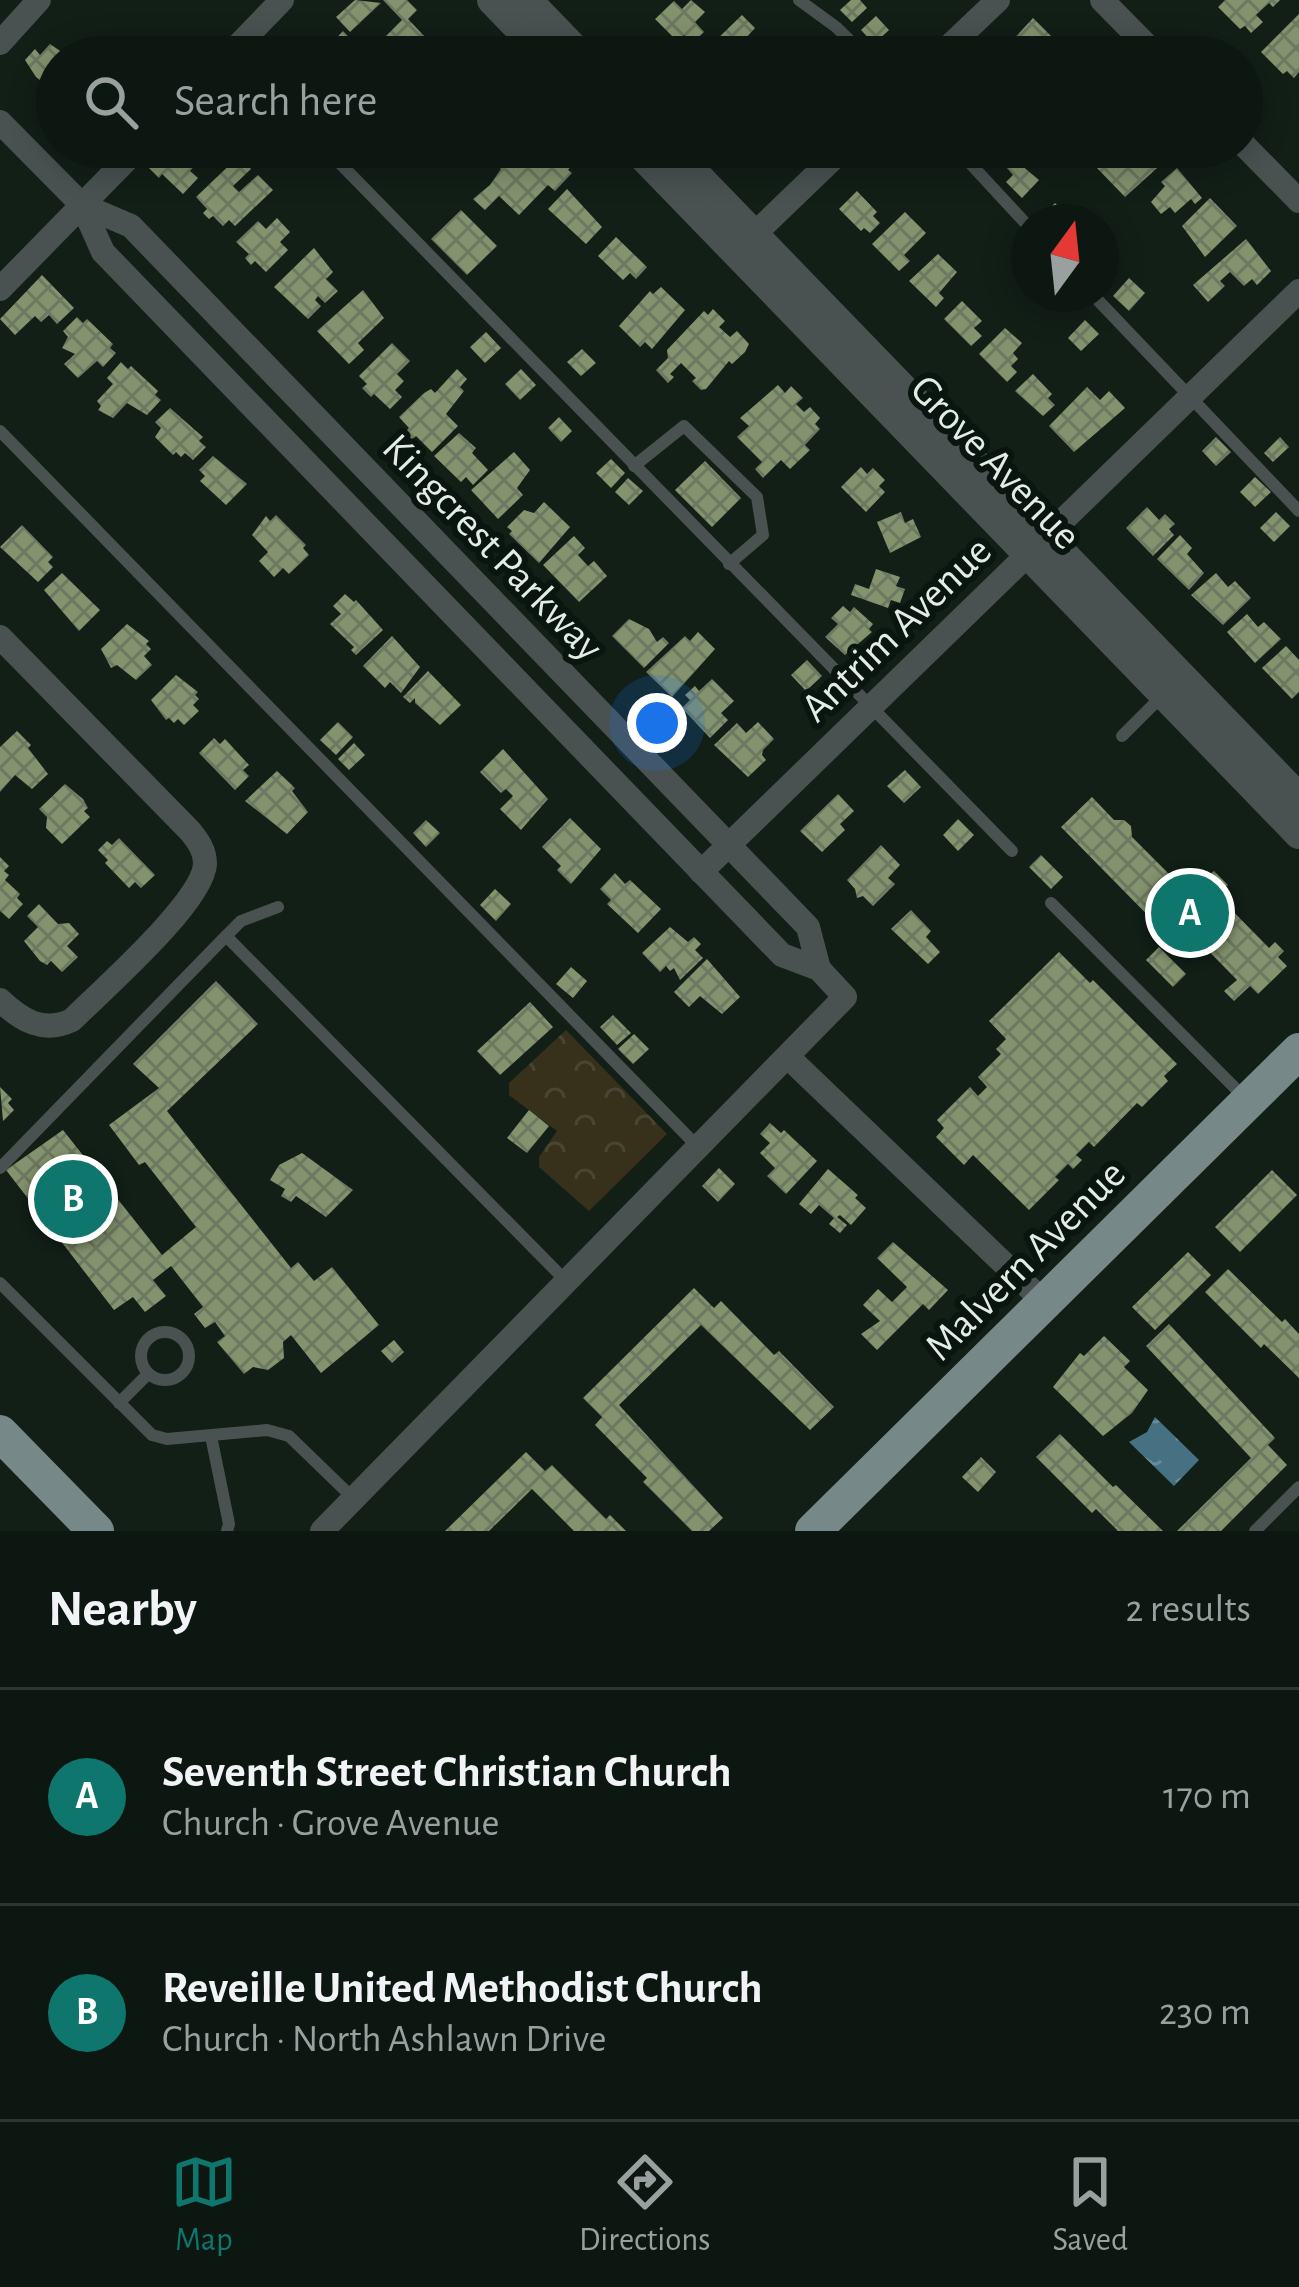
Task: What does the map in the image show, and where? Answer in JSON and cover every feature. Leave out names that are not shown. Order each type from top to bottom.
[{"type":"main road","name":"Malvern Avenue","points":[[813,1531],[1299,1051]]},
{"type":"main road","points":[[0,1433],[96,1531]]},
{"type":"street","points":[[0,43],[39,0]]},
{"type":"street","points":[[249,36],[282,0]]},
{"type":"street","points":[[492,0],[527,36]]},
{"type":"street","points":[[527,0],[562,36]]},
{"type":"street","points":[[960,36],[998,0]]},
{"type":"street","points":[[1102,0],[1137,36]]},
{"type":"street","name":"Kingcrest Parkway","points":[[0,122],[36,158]]},
{"type":"street","points":[[1263,164],[1299,201]]},
{"type":"street","name":"Kingcrest Parkway","points":[[45,168],[82,205],[103,253],[782,955],[819,969],[845,997],[788,1058]]},
{"type":"street","points":[[0,289],[118,168]]},
{"type":"street","name":"Grove Avenue","points":[[658,168],[745,243],[1037,545],[1299,798]]},
{"type":"street","name":"Grove Avenue","points":[[686,168],[745,243]]},
{"type":"street","points":[[745,243],[823,168]]},
{"type":"street","name":"Kingcrest Parkway","points":[[82,205],[131,226],[304,404],[808,927],[819,969]]},
{"type":"street","name":"Antrim Avenue","points":[[701,872],[1299,291]]},
{"type":"street","name":"Grove Avenue","points":[[1037,545],[1164,694],[1299,834]]},
{"type":"street","points":[[0,637],[190,830],[201,846],[205,868],[195,891],[174,917],[72,1020],[59,1026],[34,1024],[1,1001]]},
{"type":"street","points":[[322,1531],[788,1058],[1044,1303]]},
{"type":"lane","points":[[800,0],[845,36]]},
{"type":"lane","points":[[344,168],[1012,851]]},
{"type":"lane","points":[[974,168],[1011,208]]},
{"type":"lane","points":[[1109,312],[1299,511]]},
{"type":"lane","points":[[275,431],[304,404]]},
{"type":"lane","points":[[634,466],[684,426],[757,497],[763,535],[729,564]]},
{"type":"lane","points":[[0,431],[699,1149]]},
{"type":"lane","points":[[486,649],[513,622]]},
{"type":"lane","points":[[1122,736],[1164,694]]},
{"type":"lane","points":[[1051,903],[1248,1101]]},
{"type":"lane","points":[[0,1168],[241,921],[278,907]]},
{"type":"lane","points":[[226,936],[567,1282]]},
{"type":"lane","points":[[0,1283],[159,1438],[267,1430],[289,1436],[354,1499]]},
{"type":"lane","points":[[170,1332],[183,1339],[189,1354],[179,1376],[163,1380],[148,1373],[140,1352],[148,1338],[170,1332]]},
{"type":"lane","points":[[119,1403],[148,1373]]},
{"type":"lane","points":[[211,1436],[227,1531]]},
{"type":"lane","points":[[1255,1531],[1299,1486]]},
{"type":"green space","points":[[566,1030],[667,1134],[589,1211],[539,1167],[539,1157],[557,1131],[509,1095],[509,1083]]},
{"type":"water","points":[[1155,1417],[1199,1460],[1174,1486],[1129,1442],[1147,1432]]},
{"type":"building","points":[[355,0],[381,3],[350,32],[336,17]]},
{"type":"building","points":[[383,0],[407,0],[417,10],[408,19],[424,36],[386,36],[402,20]]},
{"type":"building","points":[[691,0],[705,12],[695,22],[704,32],[700,36],[672,36],[655,19],[674,1],[682,9]]},
{"type":"building","points":[[851,0],[860,0],[867,8],[852,22],[840,10]]},
{"type":"building","points":[[1225,0],[1280,0],[1256,15],[1263,22],[1251,33],[1245,26],[1240,29],[1218,7]]},
{"type":"building","points":[[1299,14],[1299,72],[1294,78],[1287,71],[1283,74],[1263,50]]},
{"type":"building","points":[[742,15],[755,28],[748,36],[720,36]]},
{"type":"building","points":[[876,16],[889,30],[883,36],[867,36],[861,30]]},
{"type":"building","points":[[1033,18],[1051,36],[1016,36]]},
{"type":"building","points":[[36,50],[36,77],[25,60]]},
{"type":"building","points":[[149,168],[193,168],[190,171],[198,178],[183,194],[162,174],[159,178]]},
{"type":"building","points":[[226,168],[251,169],[233,186],[239,192],[258,175],[273,190],[235,226],[229,220],[223,226],[213,216],[209,219],[196,197]]},
{"type":"building","points":[[570,168],[572,173],[555,191],[548,185],[519,215],[499,196],[485,210],[473,199],[501,169]]},
{"type":"building","points":[[1007,168],[1025,168],[1039,180],[1022,198],[1006,182],[1013,175]]},
{"type":"building","points":[[1097,168],[1157,168],[1125,197]]},
{"type":"building","points":[[1177,168],[1202,198],[1195,204],[1191,199],[1175,213],[1170,207],[1161,214],[1151,202],[1165,186],[1161,182]]},
{"type":"building","points":[[567,189],[602,227],[586,244],[548,209]]},
{"type":"building","points":[[857,191],[877,212],[873,216],[880,223],[870,233],[861,231],[839,209]]},
{"type":"building","points":[[1210,198],[1237,226],[1205,257],[1182,226]]},
{"type":"building","points":[[461,210],[497,246],[467,275],[431,239]]},
{"type":"building","points":[[905,212],[926,233],[904,255],[910,261],[899,271],[872,244]]},
{"type":"building","points":[[277,218],[290,232],[280,242],[288,250],[266,272],[255,261],[251,265],[245,258],[249,254],[236,242],[258,221],[266,229]]},
{"type":"building","points":[[616,237],[647,267],[636,279],[630,273],[623,280],[598,256]]},
{"type":"building","points":[[1246,239],[1271,271],[1257,285],[1252,279],[1244,286],[1230,272],[1220,281],[1225,286],[1208,302],[1193,285]]},
{"type":"building","points":[[314,248],[333,272],[326,279],[338,291],[325,303],[318,296],[315,300],[321,306],[308,319],[274,287]]},
{"type":"building","points":[[938,254],[957,272],[939,293],[944,298],[936,307],[909,281]]},
{"type":"building","points":[[42,275],[74,308],[57,324],[49,315],[41,322],[35,316],[15,335],[0,319]]},
{"type":"building","points":[[1129,278],[1145,293],[1129,311],[1119,302],[1119,289]]},
{"type":"building","points":[[661,287],[685,310],[652,349],[645,342],[640,347],[619,326],[650,291],[653,294]]},
{"type":"building","points":[[363,290],[384,318],[358,343],[364,350],[349,364],[317,331]]},
{"type":"building","points":[[962,301],[982,321],[974,328],[982,336],[971,346],[944,319]]},
{"type":"building","points":[[713,309],[725,321],[719,327],[730,337],[737,331],[749,344],[745,352],[732,364],[729,361],[706,389],[692,381],[696,378],[681,363],[668,383],[656,370],[668,358],[667,350],[704,311],[708,315]]},
{"type":"building","points":[[77,317],[83,323],[87,319],[116,353],[103,367],[97,361],[78,378],[64,364],[75,354],[62,348],[68,337],[63,331]]},
{"type":"building","points":[[1085,320],[1099,334],[1081,351],[1068,338]]},
{"type":"building","points":[[1005,328],[1022,343],[1013,353],[1018,359],[1011,366],[1017,372],[1007,382],[979,354]]},
{"type":"building","points":[[486,332],[501,348],[485,363],[470,347]]},
{"type":"building","points":[[392,343],[410,361],[397,374],[404,381],[395,390],[402,397],[390,409],[362,388],[367,384],[359,376]]},
{"type":"building","points":[[582,349],[596,363],[581,376],[567,362]]},
{"type":"building","points":[[121,362],[158,391],[155,395],[161,400],[147,415],[127,403],[113,418],[98,410],[97,401],[113,384],[107,378]]},
{"type":"building","points":[[457,369],[467,379],[460,387],[464,391],[446,414],[458,426],[432,452],[416,436],[412,440],[399,417],[424,393],[431,389],[435,393]]},
{"type":"building","points":[[521,369],[536,385],[520,400],[505,384]]},
{"type":"building","points":[[1033,374],[1052,394],[1048,398],[1055,405],[1043,416],[1015,391]]},
{"type":"building","points":[[778,385],[785,393],[791,386],[803,398],[796,404],[804,412],[810,407],[820,418],[815,424],[820,429],[805,445],[810,450],[790,469],[781,460],[763,478],[755,469],[762,462],[737,437],[749,426],[740,418]]},
{"type":"building","points":[[1087,387],[1100,400],[1109,391],[1125,408],[1074,452],[1049,426]]},
{"type":"building","points":[[170,408],[203,437],[199,441],[206,447],[193,460],[185,453],[173,455],[155,437],[161,428],[155,422]]},
{"type":"building","points":[[559,417],[572,431],[561,442],[548,428]]},
{"type":"building","points":[[459,433],[476,448],[472,453],[488,470],[473,485],[466,477],[461,482],[434,456]]},
{"type":"building","points":[[1216,437],[1231,452],[1216,466],[1202,451]]},
{"type":"building","points":[[1280,437],[1289,447],[1273,462],[1264,453]]},
{"type":"building","points":[[514,452],[530,470],[517,488],[523,495],[498,519],[471,490]]},
{"type":"building","points":[[213,456],[247,484],[226,505],[200,481],[205,476],[199,470]]},
{"type":"building","points":[[611,459],[625,473],[611,488],[596,473]]},
{"type":"building","points":[[705,461],[741,498],[712,527],[675,490]]},
{"type":"building","points":[[861,467],[867,474],[873,468],[885,480],[879,486],[885,492],[866,512],[841,487]]},
{"type":"building","points":[[1255,477],[1271,492],[1255,507],[1240,492]]},
{"type":"building","points":[[628,478],[643,491],[629,505],[615,492]]},
{"type":"building","points":[[544,502],[570,527],[539,563],[507,527],[524,510],[534,513]]},
{"type":"building","points":[[1147,507],[1159,520],[1165,514],[1175,524],[1169,529],[1174,535],[1153,556],[1126,528]]},
{"type":"building","points":[[901,512],[905,523],[913,519],[921,537],[890,553],[877,522]]},
{"type":"building","points":[[1276,512],[1290,526],[1274,542],[1260,528]]},
{"type":"building","points":[[276,515],[306,545],[303,548],[309,555],[289,574],[283,568],[274,577],[259,561],[268,552],[252,535],[266,516],[270,521]]},
{"type":"building","points":[[22,525],[53,557],[48,562],[53,567],[38,582],[0,547]]},
{"type":"building","points":[[1180,535],[1192,548],[1187,554],[1204,573],[1189,590],[1157,559]]},
{"type":"building","points":[[574,536],[585,548],[578,555],[588,566],[594,561],[607,576],[579,602],[543,565]]},
{"type":"building","points":[[876,569],[900,577],[896,586],[905,589],[900,603],[891,600],[888,608],[851,595],[855,584],[869,589]]},
{"type":"building","points":[[62,573],[100,610],[79,631],[44,590]]},
{"type":"building","points":[[1216,573],[1228,587],[1235,581],[1251,598],[1223,625],[1191,595]]},
{"type":"building","points":[[345,594],[383,630],[356,655],[351,650],[354,647],[330,624],[341,614],[333,606]]},
{"type":"building","points":[[843,606],[850,612],[854,607],[873,624],[872,632],[845,655],[825,637],[838,624],[831,618]]},
{"type":"building","points":[[1247,614],[1258,627],[1264,622],[1281,639],[1255,663],[1227,632]]},
{"type":"building","points":[[629,619],[649,629],[657,642],[663,637],[669,643],[644,668],[612,636]]},
{"type":"building","points":[[127,624],[149,641],[146,644],[151,649],[144,656],[152,665],[136,680],[117,665],[111,668],[101,649]]},
{"type":"building","points":[[698,632],[715,649],[672,697],[646,672],[685,636],[690,641]]},
{"type":"building","points":[[392,636],[420,667],[401,693],[390,682],[385,688],[363,666]]},
{"type":"building","points":[[1286,646],[1299,660],[1299,692],[1292,699],[1262,668]]},
{"type":"building","points":[[807,660],[822,676],[806,691],[791,675]]},
{"type":"building","points":[[428,671],[461,705],[440,725],[415,698],[410,703],[403,697]]},
{"type":"building","points":[[176,675],[198,692],[193,705],[199,711],[184,725],[178,719],[174,723],[166,720],[151,700]]},
{"type":"building","points":[[712,679],[734,701],[721,713],[728,720],[710,738],[682,708],[690,700],[685,695],[695,686],[699,691]]},
{"type":"building","points":[[338,722],[353,737],[336,755],[320,740]]},
{"type":"building","points":[[758,722],[774,739],[763,750],[766,760],[748,777],[714,745],[737,723],[746,733]]},
{"type":"building","points":[[17,731],[48,774],[32,789],[15,775],[0,792],[0,747]]},
{"type":"building","points":[[214,738],[220,744],[225,739],[249,765],[243,770],[249,776],[235,790],[199,753]]},
{"type":"building","points":[[354,743],[365,755],[349,770],[338,759]]},
{"type":"building","points":[[503,749],[548,799],[521,830],[500,809],[513,796],[506,789],[501,793],[480,772]]},
{"type":"building","points":[[905,770],[921,787],[904,803],[887,786]]},
{"type":"building","points":[[277,771],[295,788],[292,791],[308,812],[287,834],[245,801]]},
{"type":"building","points":[[65,784],[83,799],[90,817],[62,844],[46,828],[47,817],[39,809]]},
{"type":"building","points":[[838,794],[854,811],[840,824],[845,830],[822,852],[800,831]]},
{"type":"building","points":[[1092,797],[1114,820],[1131,826],[1132,837],[1176,881],[1188,869],[1204,880],[1214,871],[1228,885],[1217,895],[1269,948],[1275,942],[1284,951],[1278,957],[1287,966],[1258,994],[1250,986],[1234,1001],[1224,991],[1237,980],[1189,931],[1176,944],[1061,827]]},
{"type":"building","points":[[570,818],[601,849],[571,884],[542,847]]},
{"type":"building","points":[[958,819],[974,835],[958,851],[943,835]]},
{"type":"building","points":[[426,820],[440,833],[426,847],[413,833]]},
{"type":"building","points":[[119,838],[155,875],[141,888],[135,882],[129,888],[98,850]]},
{"type":"building","points":[[881,845],[900,865],[888,878],[895,884],[873,906],[863,896],[857,898],[847,880]]},
{"type":"building","points":[[1041,855],[1063,877],[1051,889],[1029,867]]},
{"type":"building","points":[[0,857],[9,866],[5,880],[23,904],[9,919],[0,911]]},
{"type":"building","points":[[615,873],[625,884],[630,880],[661,909],[638,933],[607,904],[611,900],[600,889]]},
{"type":"building","points":[[495,889],[511,904],[496,921],[480,905]]},
{"type":"building","points":[[39,904],[58,924],[69,923],[79,934],[67,946],[78,957],[62,972],[51,961],[47,965],[40,961],[24,941],[38,927],[27,916]]},
{"type":"building","points":[[911,910],[931,931],[926,937],[940,952],[928,964],[891,929]]},
{"type":"building","points":[[670,927],[688,942],[694,937],[701,944],[695,950],[703,958],[680,980],[674,968],[670,971],[666,966],[660,972],[642,953]]},
{"type":"building","points":[[1159,947],[1186,974],[1173,987],[1146,960]]},
{"type":"building","points":[[1059,952],[1177,1064],[1164,1076],[1168,1081],[1142,1107],[1137,1103],[1094,1147],[1089,1142],[1076,1155],[1082,1160],[1073,1169],[1068,1164],[1029,1210],[973,1155],[964,1165],[936,1137],[944,1128],[937,1120],[970,1087],[978,1096],[987,1087],[978,1077],[1001,1054],[996,1049],[1006,1039],[989,1021]]},
{"type":"building","points":[[707,959],[740,997],[722,1014],[700,996],[689,1007],[674,992]]},
{"type":"building","points":[[571,967],[587,981],[573,998],[556,984]]},
{"type":"building","points":[[216,981],[258,1024],[167,1111],[291,1268],[298,1262],[314,1281],[332,1267],[379,1325],[321,1373],[291,1335],[283,1342],[284,1358],[268,1370],[253,1367],[244,1374],[217,1342],[225,1336],[215,1322],[205,1328],[194,1314],[203,1307],[171,1266],[153,1280],[166,1296],[145,1312],[133,1297],[114,1310],[6,1170],[63,1130],[162,1255],[196,1227],[109,1125],[159,1088],[133,1064]]},
{"type":"building","points":[[530,1002],[553,1027],[500,1075],[477,1051]]},
{"type":"building","points":[[613,1015],[631,1033],[617,1045],[600,1027]]},
{"type":"building","points":[[634,1034],[649,1049],[633,1064],[618,1049]]},
{"type":"building","points":[[0,1087],[12,1099],[8,1103],[14,1110],[3,1121]]},
{"type":"building","points":[[529,1110],[549,1126],[527,1153],[507,1138]]},
{"type":"building","points":[[770,1123],[817,1161],[786,1194],[767,1176],[775,1168],[760,1153],[770,1143],[760,1134]]},
{"type":"building","points":[[302,1153],[353,1190],[326,1217],[296,1196],[291,1202],[281,1196],[285,1189],[270,1180],[279,1165]]},
{"type":"building","points":[[719,1168],[735,1184],[718,1202],[702,1186]]},
{"type":"building","points":[[828,1169],[866,1208],[851,1225],[837,1217],[847,1225],[840,1233],[829,1224],[834,1218],[819,1205],[811,1214],[799,1204]]},
{"type":"building","points":[[1272,1170],[1297,1195],[1240,1252],[1215,1227]]},
{"type":"building","points":[[893,1242],[948,1290],[929,1310],[923,1304],[877,1350],[861,1334],[880,1321],[863,1305],[878,1289],[892,1302],[907,1287],[877,1258]]},
{"type":"building","points":[[1188,1252],[1211,1275],[1155,1330],[1132,1307]]},
{"type":"building","points":[[1228,1269],[1299,1334],[1299,1378],[1205,1292]]},
{"type":"building","points":[[694,1288],[714,1308],[721,1301],[834,1407],[810,1430],[701,1325],[619,1405],[723,1518],[709,1531],[692,1531],[643,1482],[647,1478],[595,1425],[602,1417],[583,1398]]},
{"type":"building","points":[[1169,1324],[1275,1438],[1268,1445],[1287,1465],[1221,1531],[1177,1531],[1251,1458],[1146,1346]]},
{"type":"building","points":[[1104,1336],[1130,1361],[1124,1367],[1148,1390],[1132,1413],[1103,1436],[1053,1387],[1080,1353],[1084,1356]]},
{"type":"building","points":[[394,1340],[404,1352],[392,1363],[381,1351]]},
{"type":"building","points":[[1060,1434],[1163,1531],[1118,1531],[1096,1509],[1092,1513],[1036,1457]]},
{"type":"building","points":[[526,1452],[545,1471],[552,1465],[606,1519],[610,1515],[626,1531],[574,1531],[532,1489],[489,1531],[445,1531]]},
{"type":"building","points":[[981,1457],[996,1472],[978,1492],[962,1477]]},
{"type":"place","name":"Seventh Street Christian Church","points":[[1190,913]]},
{"type":"place","name":"Reveille United Methodist Church","points":[[73,1199]]}]
